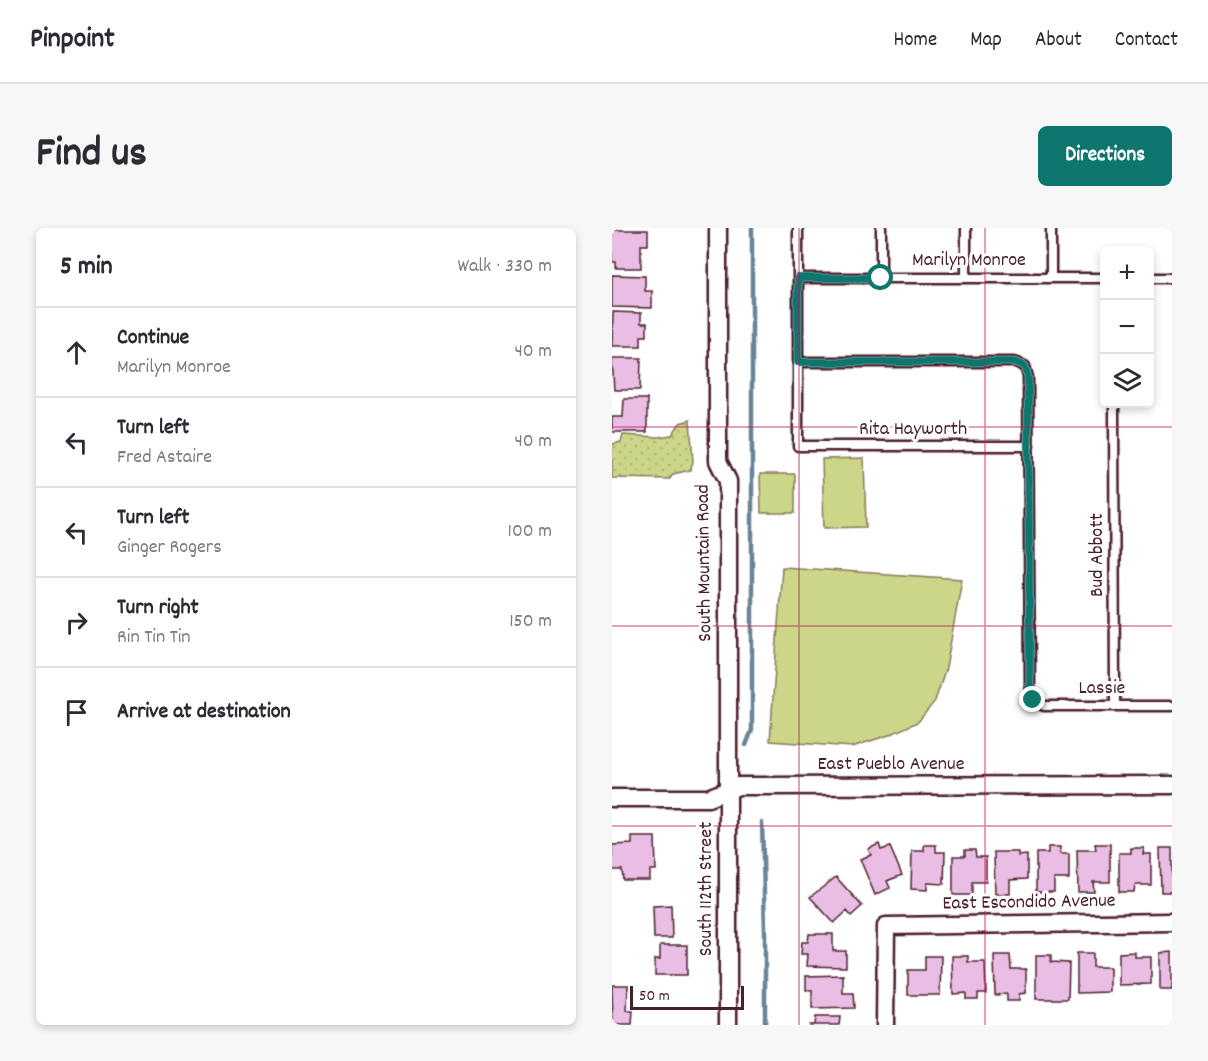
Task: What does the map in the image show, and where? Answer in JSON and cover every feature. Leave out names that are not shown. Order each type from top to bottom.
[{"type":"street","name":"South Mountain Road","points":[[718,228],[718,461],[728,481],[728,790]]},
{"type":"street","name":"East Pueblo Avenue","points":[[612,798],[708,798],[738,786],[1172,785]]},
{"type":"street","name":"South 112th Street","points":[[728,790],[728,1025]]},
{"type":"street","name":"East Escondido Avenue","points":[[885,1025],[886,926],[1172,922]]},
{"type":"lane","points":[[798,228],[798,362],[1015,362],[1025,366],[1028,377],[1029,447]]},
{"type":"lane","points":[[881,228],[881,278]]},
{"type":"lane","points":[[966,228],[966,278]]},
{"type":"lane","points":[[1051,228],[1051,278]]},
{"type":"lane","name":"Marilyn Monroe","points":[[798,278],[1100,278]]},
{"type":"lane","points":[[1154,278],[1172,278]]},
{"type":"lane","name":"Rita Hayworth","points":[[798,362],[798,446],[1029,447]]},
{"type":"lane","name":"Bud Abbott","points":[[1114,408],[1115,706]]},
{"type":"lane","name":"Lassie","points":[[1029,447],[1030,689],[1033,700],[1044,706],[1172,706]]},
{"type":"green space","points":[[690,420],[693,462],[690,470],[673,474],[670,479],[612,478],[612,444],[621,442],[623,435],[658,437],[672,435],[680,423]]},
{"type":"green space","points":[[864,458],[866,527],[824,528],[822,459]]},
{"type":"green space","points":[[760,474],[795,474],[795,513],[761,513]]},
{"type":"green space","points":[[782,567],[962,579],[946,668],[935,701],[918,722],[889,735],[852,747],[770,741]]},
{"type":"building","points":[[612,230],[648,230],[648,245],[641,245],[641,268],[616,268],[616,262],[612,262]]},
{"type":"building","points":[[612,275],[645,276],[645,291],[652,291],[652,308],[612,307]]},
{"type":"building","points":[[613,312],[641,313],[641,323],[647,323],[647,336],[641,336],[641,346],[612,346]]},
{"type":"building","points":[[612,358],[641,358],[640,390],[614,390]]},
{"type":"building","points":[[624,399],[647,399],[647,432],[612,432],[612,417],[623,417]]},
{"type":"building","points":[[632,837],[655,837],[656,870],[650,870],[650,880],[623,880],[622,870],[612,870],[612,845],[632,844]]},
{"type":"building","points":[[879,844],[881,850],[890,847],[902,875],[887,881],[890,888],[875,895],[860,859],[871,855],[868,849]]},
{"type":"building","points":[[1095,844],[1110,844],[1110,882],[1093,882],[1094,892],[1078,892],[1077,850],[1096,850]]},
{"type":"building","points":[[924,845],[936,845],[936,852],[945,852],[944,884],[927,883],[927,890],[911,889],[912,851],[924,851]]},
{"type":"building","points":[[1048,847],[1060,847],[1060,854],[1069,854],[1069,879],[1054,879],[1054,892],[1036,892],[1036,853],[1048,853]]},
{"type":"building","points":[[1131,848],[1144,848],[1143,854],[1151,854],[1151,885],[1135,885],[1134,892],[1119,892],[1119,853],[1131,853]]},
{"type":"building","points":[[1160,848],[1172,848],[1172,892],[1161,892]]},
{"type":"building","points":[[965,850],[975,850],[976,857],[986,857],[986,882],[972,882],[972,895],[953,895],[953,856],[965,856]]},
{"type":"building","points":[[994,852],[1018,852],[1018,856],[1027,855],[1027,879],[1010,880],[1010,894],[995,894]]},
{"type":"building","points":[[836,877],[862,906],[851,916],[847,911],[834,923],[810,897]]},
{"type":"building","points":[[671,905],[672,938],[654,938],[653,906]]},
{"type":"building","points":[[809,934],[833,934],[833,951],[846,951],[846,967],[807,966],[808,954],[801,954],[802,942],[808,942]]},
{"type":"building","points":[[660,945],[687,945],[687,975],[655,975],[655,959],[660,959]]},
{"type":"building","points":[[1135,952],[1135,957],[1151,957],[1151,984],[1119,985],[1119,953]]},
{"type":"building","points":[[1172,952],[1172,990],[1160,990],[1160,953]]},
{"type":"building","points":[[1077,953],[1093,953],[1093,967],[1110,967],[1110,992],[1077,993]]},
{"type":"building","points":[[994,955],[1010,955],[1011,969],[1026,969],[1026,993],[1019,994],[1019,1001],[1007,1001],[1007,994],[995,995]]},
{"type":"building","points":[[1036,955],[1051,955],[1051,962],[1069,963],[1068,999],[1036,999]]},
{"type":"building","points":[[925,956],[941,956],[940,995],[908,995],[908,970],[925,970]]},
{"type":"building","points":[[952,956],[968,956],[968,962],[985,962],[986,993],[978,993],[978,999],[966,999],[966,993],[953,994]]},
{"type":"building","points":[[843,975],[843,993],[853,993],[854,1008],[812,1009],[812,990],[806,990],[806,976]]},
{"type":"building","points":[[612,985],[628,985],[627,1011],[633,1011],[632,1025],[613,1025]]},
{"type":"building","points":[[815,1017],[840,1017],[839,1025],[814,1025]]},
{"type":"waterway","points":[[746,745],[752,730],[752,228]]},
{"type":"waterway","points":[[762,822],[765,1025]]},
{"type":"route","points":[[881,278],[798,278],[798,362],[1015,362],[1025,366],[1028,377],[1030,689],[1033,700]]}]
